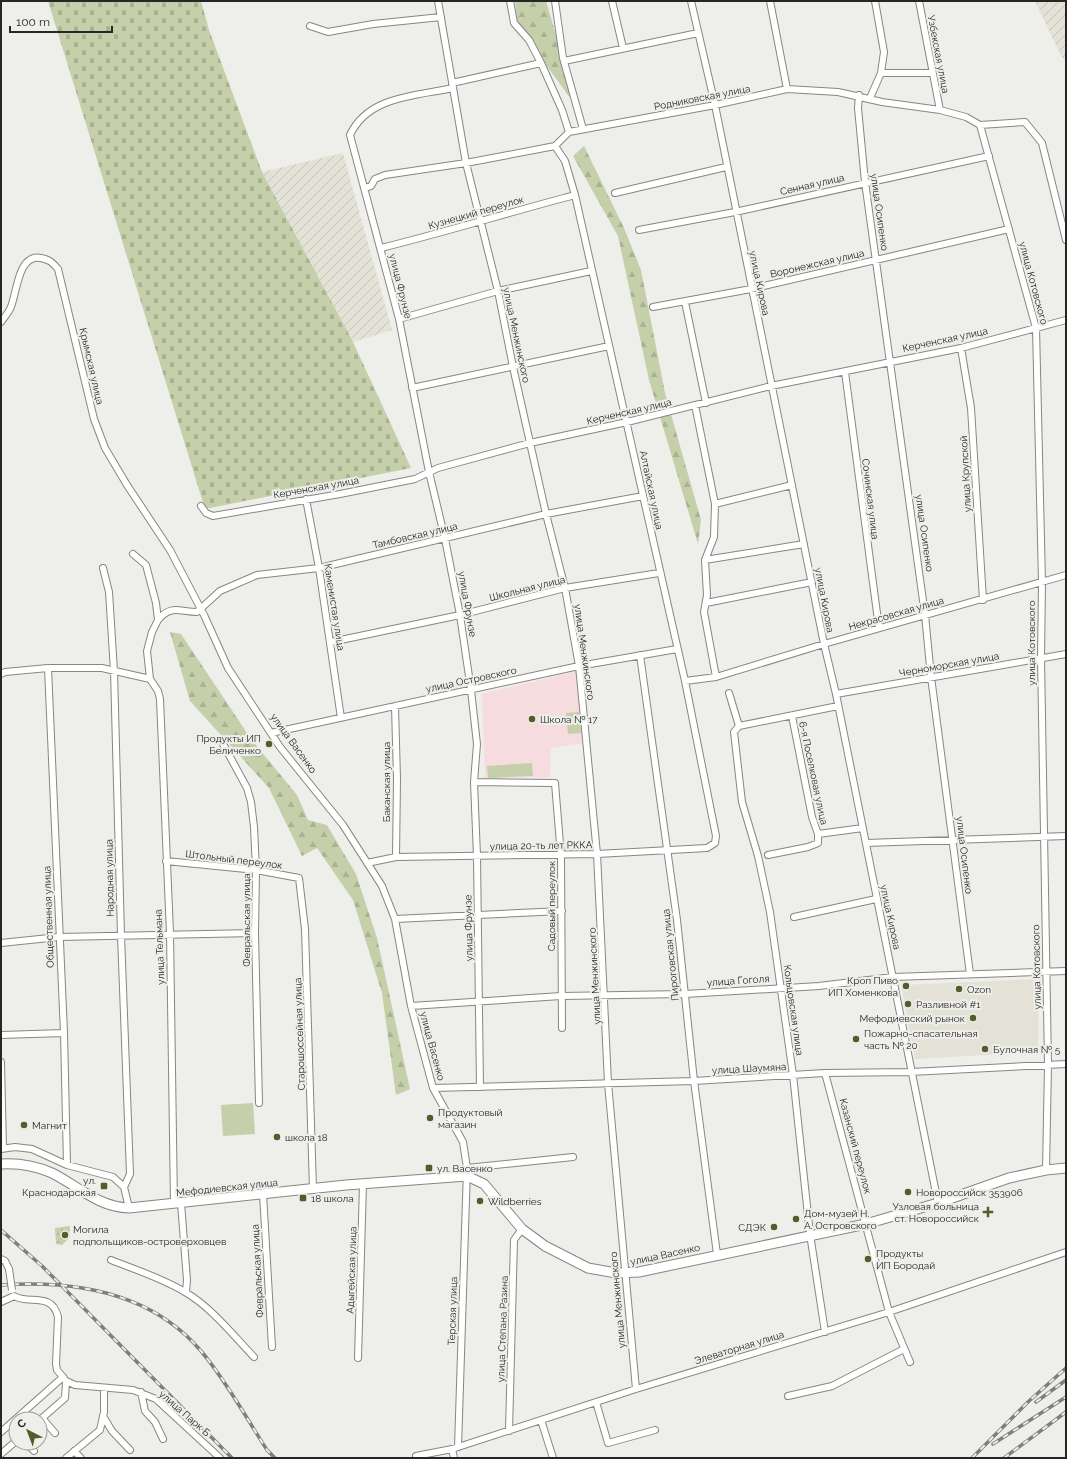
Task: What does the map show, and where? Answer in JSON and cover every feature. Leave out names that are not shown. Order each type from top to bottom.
[{"type":"main road","name":"Мефодиевская улица","points":[[1,1169],[5,1164],[35,1167],[52,1174],[99,1202],[116,1208],[129,1208],[364,1184],[467,1172]]},
{"type":"main road","name":"улица Васенко","points":[[467,1172],[484,1184],[522,1230],[545,1246],[588,1268],[624,1273],[639,1272],[810,1234],[866,1224],[938,1203],[1009,1178],[1046,1170],[1066,1168]]},
{"type":"street","name":"улица Менжинского","points":[[438,1],[466,163],[498,291],[513,367],[546,514],[566,588],[579,666],[596,854],[605,995],[608,1083],[624,1273],[636,1389]]},
{"type":"street","points":[[365,188],[371,186],[375,179],[385,175],[466,163],[555,146],[569,132],[541,63],[529,40],[514,23],[510,1]]},
{"type":"street","points":[[555,1],[564,61],[583,129]]},
{"type":"street","points":[[612,1],[623,48]]},
{"type":"street","name":"улица Кирова","points":[[691,1],[714,105],[824,644],[836,694],[938,1203]]},
{"type":"street","points":[[770,1],[787,89]]},
{"type":"street","points":[[870,98],[881,73],[884,52],[875,1]]},
{"type":"street","name":"Узбекская улица","points":[[919,1],[940,110]]},
{"type":"street","points":[[310,26],[328,32],[373,24],[441,17]]},
{"type":"street","points":[[564,61],[698,32]]},
{"type":"street","points":[[453,85],[541,63]]},
{"type":"street","points":[[881,73],[932,73]]},
{"type":"street","name":"улица Фрунзе","points":[[453,85],[385,102],[356,123],[350,134],[399,318],[429,472],[445,539],[460,616],[471,690],[477,744],[474,782],[477,856],[480,1087]]},
{"type":"street","name":"Родниковская улица","points":[[569,132],[714,105],[787,89],[859,95],[882,102],[940,110],[966,117],[980,125]]},
{"type":"street","name":"улица Осипенко","points":[[859,95],[858,108],[865,182],[892,361],[970,974]]},
{"type":"street","points":[[980,125],[1025,122],[1042,143],[1066,240]]},
{"type":"street","name":"улица Котовского","points":[[980,125],[1036,328],[1042,582],[1041,658],[1048,1065],[1046,1170]]},
{"type":"street","name":"Алтайская улица","points":[[555,146],[565,161],[575,195],[591,271],[627,422],[659,573],[685,681],[716,836],[715,843]]},
{"type":"street","name":"Сенная улица","points":[[639,230],[735,212],[865,182],[989,156]]},
{"type":"street","points":[[615,193],[726,167]]},
{"type":"street","name":"Кузнецкий переулок","points":[[381,248],[452,230],[575,195]]},
{"type":"street","name":"Воронежская улица","points":[[653,307],[751,289],[1009,229]]},
{"type":"street","name":"Крымская улица","points":[[1,322],[11,309],[18,278],[28,261],[37,257],[51,260],[58,269],[94,419],[105,448],[127,485],[170,550]]},
{"type":"street","points":[[399,318],[498,291],[591,271]]},
{"type":"street","points":[[685,302],[706,403]]},
{"type":"street","name":"Керченская улица","points":[[201,506],[206,513],[213,516],[340,494],[415,479],[438,468],[530,443],[627,422],[771,386],[961,348],[1066,320]]},
{"type":"street","points":[[412,388],[609,346]]},
{"type":"street","name":"улица Крупской","points":[[961,348],[971,408],[983,600]]},
{"type":"street","name":"Сочинская улица","points":[[845,372],[879,628]]},
{"type":"street","points":[[695,405],[715,504],[714,537],[705,560],[706,602],[704,612],[716,677]]},
{"type":"street","points":[[715,504],[792,485]]},
{"type":"street","name":"Тамбовская улица","points":[[201,610],[206,602],[220,591],[246,578],[257,575],[319,568],[546,514],[643,496]]},
{"type":"street","name":"Каменистая улица","points":[[306,499],[331,642],[341,718]]},
{"type":"street","points":[[705,560],[719,559],[804,544]]},
{"type":"street","name":"улица Васенко","points":[[170,550],[201,610],[228,668],[271,733],[343,825],[382,886],[395,919],[411,1006],[433,1088],[463,1142],[467,1172]]},
{"type":"street","points":[[133,554],[146,565],[156,603],[158,620]]},
{"type":"street","name":"Народная улица","points":[[103,568],[109,592],[114,671],[121,935],[130,1174],[124,1187]]},
{"type":"street","name":"Школьная улица","points":[[331,642],[460,616],[566,588],[659,573]]},
{"type":"street","name":"Некрасовская улица","points":[[685,681],[716,677],[824,644],[983,600],[1066,575]]},
{"type":"street","points":[[706,602],[723,601],[812,582]]},
{"type":"street","points":[[1,674],[4,672],[48,668],[102,668],[150,679],[147,651],[152,632],[158,620],[168,610],[181,609],[197,612],[201,610]]},
{"type":"street","name":"улица Островского","points":[[271,733],[579,666],[677,649]]},
{"type":"street","name":"Черноморская улица","points":[[836,694],[1066,654]]},
{"type":"street","name":"Пироговская улица","points":[[640,655],[668,850],[694,1081],[717,1254]]},
{"type":"street","name":"Общественная улица","points":[[48,668],[64,1032],[67,1164]]},
{"type":"street","name":"улица Тельмана","points":[[150,679],[158,691],[160,699],[170,933],[178,1203],[187,1280],[186,1292]]},
{"type":"street","name":"Кольцовская улица","points":[[730,696],[739,726],[734,732],[742,802],[758,856],[770,912],[793,1075],[810,1234],[825,1332]]},
{"type":"street","name":"Баканская улица","points":[[395,706],[397,779],[396,858]]},
{"type":"street","points":[[739,726],[838,706]]},
{"type":"street","name":"6-я Поселковая улица","points":[[792,716],[812,817],[818,834]]},
{"type":"street","name":"Февральская улица","points":[[223,744],[247,788],[251,802],[256,870],[259,1103]]},
{"type":"street","name":"Садовый переулок","points":[[474,782],[555,783],[561,856],[562,1028]]},
{"type":"street","points":[[768,855],[808,847],[818,843],[818,834],[863,828]]},
{"type":"street","points":[[866,843],[953,839],[1044,838],[1066,836]]},
{"type":"street","name":"улица 20-ть лет РККА","points":[[367,862],[396,858],[561,856],[707,848],[715,843]]},
{"type":"street","name":"Штольный переулок","points":[[166,861],[256,870],[299,878]]},
{"type":"street","name":"Старошоссейная улица","points":[[299,878],[305,929],[313,1189]]},
{"type":"street","points":[[794,917],[876,899]]},
{"type":"street","points":[[395,919],[562,911]]},
{"type":"street","points":[[1,943],[59,937],[170,933],[256,933]]},
{"type":"street","name":"улица Гоголя","points":[[411,1006],[561,996],[685,994],[780,987],[819,986],[893,977],[1066,971]]},
{"type":"street","points":[[1,1035],[64,1032]]},
{"type":"street","points":[[1,1062],[2,1149],[15,1147],[32,1149],[67,1164],[113,1177],[124,1187],[129,1208]]},
{"type":"street","name":"улица Шаумяна","points":[[433,1088],[694,1081],[825,1073],[911,1072],[1066,1064]]},
{"type":"street","name":"Казанский переулок","points":[[825,1073],[889,1312],[910,1362]]},
{"type":"street","points":[[467,1172],[572,1157]]},
{"type":"street","name":"Терская улица","points":[[454,1458],[467,1172]]},
{"type":"street","name":"Адыгейская улица","points":[[358,1358],[364,1184]]},
{"type":"street","name":"Февральская улица","points":[[263,1194],[272,1347]]},
{"type":"street","name":"улица Степана Разина","points":[[509,1431],[514,1240],[522,1230]]},
{"type":"street","name":"Элеваторная улица","points":[[416,1456],[455,1448],[636,1389],[889,1312],[1066,1252]]},
{"type":"street","points":[[1,1259],[5,1261],[9,1269],[14,1296],[20,1300],[39,1299],[47,1302],[56,1310],[58,1316],[56,1364],[57,1370],[64,1379],[65,1398],[48,1413]]},
{"type":"street","points":[[112,1260],[158,1278],[186,1292],[205,1308],[254,1358]]},
{"type":"street","points":[[1,1302],[14,1296]]},
{"type":"street","points":[[788,1396],[832,1386],[904,1349]]},
{"type":"street","points":[[1,1432],[64,1379]]},
{"type":"street","name":"улица Парк Б","points":[[64,1379],[75,1385],[141,1392],[156,1398],[220,1458]]},
{"type":"street","points":[[66,1458],[100,1430],[103,1416],[104,1388]]},
{"type":"street","points":[[141,1392],[145,1411],[155,1422],[163,1439]]},
{"type":"street","points":[[596,1402],[608,1443],[655,1430]]},
{"type":"street","points":[[103,1416],[112,1431],[130,1450]]},
{"type":"street","points":[[541,1420],[553,1458]]},
{"type":"street","points":[[48,1426],[55,1433]]},
{"type":"street","points":[[74,1451],[81,1458]]},
{"type":"shaded area","points":[[1035,1],[1066,1],[1066,62],[1061,56]]},
{"type":"shaded area","points":[[343,153],[392,330],[353,342],[262,172]]},
{"type":"shaded area","name":"Школа № 17","points":[[578,671],[584,743],[551,748],[550,777],[485,778],[482,694]]},
{"type":"shaded area","name":"Мефодиевский рынок","points":[[1039,979],[1038,1052],[915,1059],[901,985]]},
{"type":"green space","points":[[48,1],[201,1],[209,30],[262,172],[353,342],[411,468],[205,509]]},
{"type":"green space","points":[[515,1],[546,1],[577,107],[518,27]]},
{"type":"green space","points":[[584,146],[624,228],[641,270],[665,393],[701,520],[698,544],[649,380],[618,236],[573,156]]},
{"type":"green space","points":[[170,632],[181,634],[251,739],[297,795],[308,820],[327,825],[356,874],[377,938],[410,1089],[396,1095],[382,993],[353,900],[317,848],[302,856],[269,788],[190,701]]},
{"type":"green space","points":[[579,712],[581,733],[568,734],[566,713]]},
{"type":"green space","points":[[532,763],[533,776],[488,778],[487,766]]},
{"type":"green space","points":[[253,1103],[255,1134],[223,1136],[221,1105]]},
{"type":"green space","points":[[70,1226],[69,1238],[62,1245],[56,1244],[55,1228]]},
{"type":"railway","points":[[1,1230],[42,1266],[232,1458]]},
{"type":"railway","points":[[1,1285],[29,1284],[83,1288],[110,1294],[135,1303],[159,1315],[181,1331],[210,1362],[227,1386],[267,1450],[275,1458]]},
{"type":"railway","points":[[972,1458],[1029,1401],[1066,1368]]},
{"type":"railway","points":[[1036,1402],[1066,1380]]},
{"type":"railway","points":[[993,1444],[1066,1397]]},
{"type":"railway","points":[[1004,1458],[1066,1412]]},
{"type":"place","name":"Школа № 17","points":[[532,719]]},
{"type":"place","name":"Продукты ИП Беличенко","points":[[269,744]]},
{"type":"place","name":"Кроп Пиво ИП Хоменкова","points":[[906,986]]},
{"type":"place","name":"Ozon","points":[[959,989]]},
{"type":"place","name":"Разливной #1","points":[[908,1004]]},
{"type":"place","name":"Мефодиевский рынок","points":[[973,1018]]},
{"type":"place","name":"Пожарно-спасательная часть № 20","points":[[856,1039]]},
{"type":"place","name":"Булочная № 5","points":[[985,1049]]},
{"type":"place","name":"Продуктовый магазин","points":[[430,1118]]},
{"type":"place","name":"Магнит","points":[[24,1125]]},
{"type":"place","name":"школа 18","points":[[277,1137]]},
{"type":"place","name":"ул. Васенко","points":[[429,1168]]},
{"type":"place","name":"ул. Краснодарская","points":[[104,1186]]},
{"type":"place","name":"Новороссийск 353906","points":[[908,1192]]},
{"type":"place","name":"18 школа","points":[[303,1198]]},
{"type":"place","name":"Wildberries","points":[[480,1201]]},
{"type":"place","name":"Узловая больница ст. Новороссийск","points":[[988,1212]]},
{"type":"place","name":"Дом-музей Н. А. Островского","points":[[796,1219]]},
{"type":"place","name":"СДЭК","points":[[774,1227]]},
{"type":"place","name":"Могила подпольщиков-островерховцев","points":[[65,1235]]},
{"type":"place","name":"Продукты ИП Бородай","points":[[868,1259]]}]
